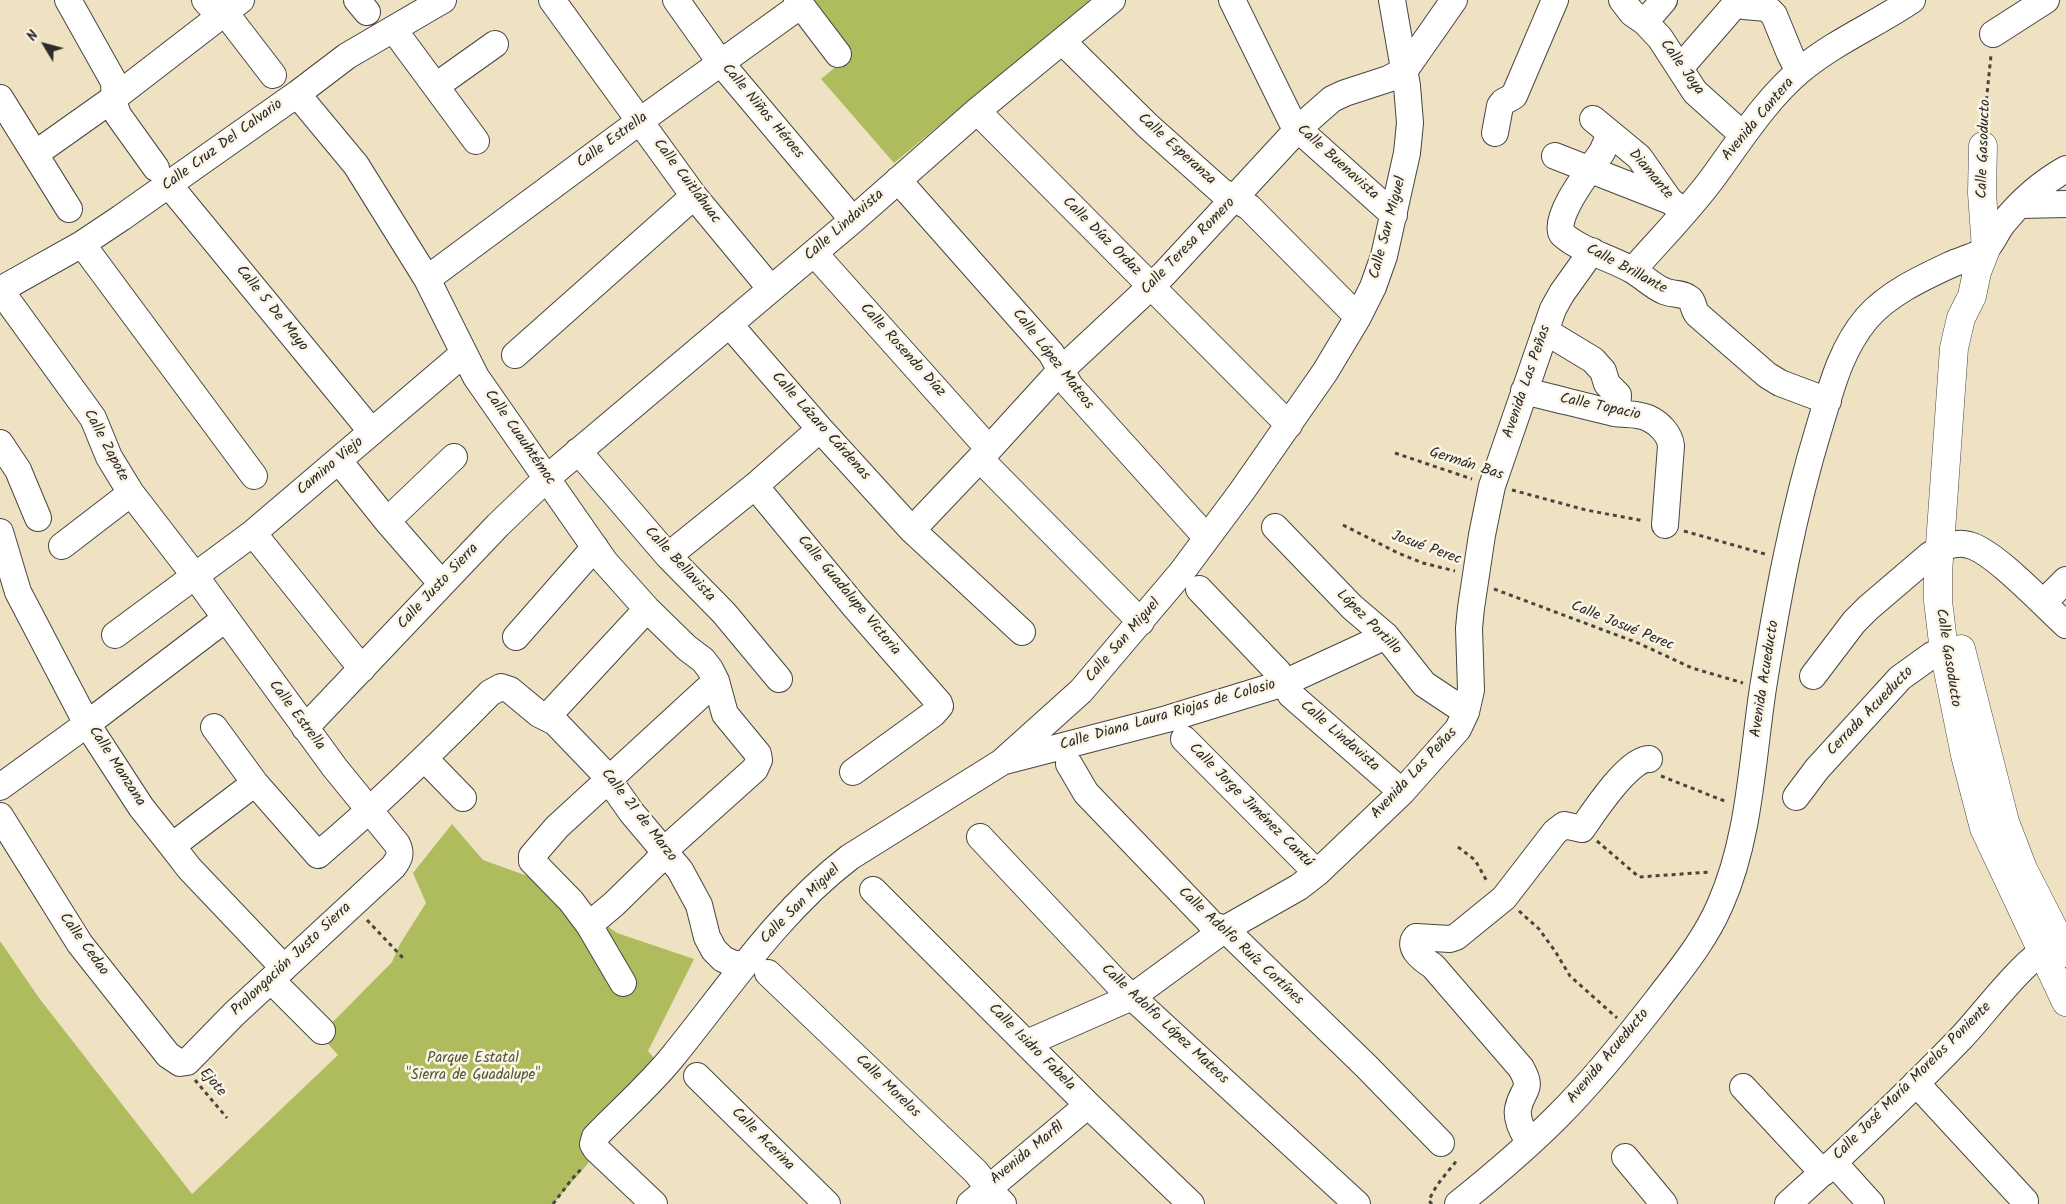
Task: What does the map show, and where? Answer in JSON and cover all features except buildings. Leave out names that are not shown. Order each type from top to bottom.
[{"type":"main road","name":"Calle Gasoducto","points":[[1982,146],[1982,193],[1986,249],[1977,272],[1972,296],[1975,318],[1973,350],[1947,546],[1955,601],[1953,650],[2005,822],[2056,949],[2066,1002]]},
{"type":"street","points":[[68,0],[114,82],[114,98],[118,115],[162,176]]},
{"type":"street","name":"Calle Cruz Del Calvario","points":[[0,290],[82,244],[162,176],[297,94],[346,56],[371,40],[394,30],[443,0]]},
{"type":"street","name":"Calle Cuitláhuac","points":[[552,0],[694,196],[771,289]]},
{"type":"street","name":"Calle Niños Héroes","points":[[676,0],[720,62],[853,220]]},
{"type":"street","name":"Calle Lindavista","points":[[578,451],[853,220],[977,111],[1112,0]]},
{"type":"street","name":"Calle Buenavista","points":[[1232,0],[1291,120],[1298,129],[1394,215]]},
{"type":"street","name":"Calle San Miguel","points":[[594,1146],[593,1141],[595,1137],[756,968],[796,907],[832,870],[1002,762],[1081,690],[1141,622],[1207,538],[1289,425],[1325,372],[1358,317],[1373,287],[1384,256],[1394,215],[1407,153],[1410,123],[1405,70],[1392,0]]},
{"type":"street","points":[[1405,70],[1454,0]]},
{"type":"street","points":[[1495,133],[1500,106],[1503,102],[1514,96],[1555,0]]},
{"type":"street","name":"Calle Joya","points":[[1622,0],[1632,13],[1645,22],[1660,38],[1695,92],[1743,135]]},
{"type":"street","points":[[1645,22],[1664,0]]},
{"type":"street","name":"Avenida Cantera","points":[[1633,270],[1677,206],[1717,172],[1743,135],[1787,83],[1834,47],[1912,0]]},
{"type":"street","points":[[1992,34],[2046,0]]},
{"type":"street","points":[[1680,68],[1739,1],[1744,6],[1767,8],[1770,10],[1794,62],[1802,70]]},
{"type":"street","points":[[799,3],[838,54]]},
{"type":"street","name":"Calle Estrella","points":[[427,279],[799,3]]},
{"type":"street","points":[[35,154],[114,98],[223,5],[233,23],[273,75]]},
{"type":"street","points":[[394,30],[476,141]]},
{"type":"street","name":"Calle Esperanza","points":[[1062,41],[1148,126],[1221,191],[1249,207],[1358,317]]},
{"type":"street","points":[[436,86],[495,44]]},
{"type":"street","name":"Calle Teresa Romero","points":[[985,454],[1060,370],[1151,288],[1298,129],[1332,99],[1388,79],[1405,70]]},
{"type":"street","name":"Calle Cuauhtémoc","points":[[297,94],[356,165],[427,279],[476,377],[605,562],[647,609],[687,648],[703,660],[716,681],[725,714],[758,754],[758,764],[751,773],[664,852]]},
{"type":"street","points":[[0,98],[69,209]]},
{"type":"street","name":"Calle Díaz Ordaz","points":[[977,111],[1289,425]]},
{"type":"street","name":"Calle Brillante","points":[[1601,127],[1603,149],[1574,193],[1562,219],[1560,230],[1566,238],[1633,270],[1660,290],[1684,295],[1691,300],[1694,311],[1698,316],[1767,375],[1780,383],[1828,402]]},
{"type":"street","name":"Diamante","points":[[1601,127],[1639,157],[1677,206]]},
{"type":"street","points":[[1555,156],[1640,188],[1677,206]]},
{"type":"street","points":[[1986,249],[2003,222],[2041,186],[2066,168]]},
{"type":"street","name":"Calle 5 De Mayo","points":[[162,176],[372,432]]},
{"type":"street","name":"Calle López Mateos","points":[[898,180],[1051,353],[1070,386],[1207,538]]},
{"type":"street","points":[[515,355],[694,196]]},
{"type":"street","points":[[2020,205],[2066,204]]},
{"type":"street","points":[[82,244],[254,476]]},
{"type":"street","name":"Avenida Acueducto","points":[[1458,1204],[1529,1143],[1590,1081],[1632,1032],[1679,972],[1705,933],[1720,906],[1733,870],[1747,809],[1763,689],[1784,560],[1812,452],[1838,365],[1851,341],[1868,317],[1892,296],[1918,281],[1986,249]]},
{"type":"street","name":"Avenida Las Peñas","points":[[1028,1044],[1132,997],[1225,929],[1299,887],[1317,873],[1402,792],[1448,743],[1458,729],[1466,712],[1471,690],[1469,628],[1475,579],[1492,486],[1557,300],[1592,251]]},
{"type":"street","name":"Calle Rosendo Díaz","points":[[814,253],[985,454],[1141,622]]},
{"type":"street","name":"Calle Zapote","points":[[0,290],[93,418],[109,457],[131,493],[195,576]]},
{"type":"street","name":"Calle Lázaro Cárdenas","points":[[729,324],[820,429],[912,530],[1022,632]]},
{"type":"street","points":[[1545,331],[1593,360],[1603,371],[1607,384],[1618,395],[1617,413]]},
{"type":"street","name":"Camino Viejo","points":[[115,635],[254,533],[464,354]]},
{"type":"street","name":"Calle Topacio","points":[[1524,391],[1617,413],[1637,414],[1649,418],[1662,428],[1670,441],[1665,525]]},
{"type":"street","points":[[668,556],[820,429]]},
{"type":"street","points":[[0,443],[18,470],[38,518]]},
{"type":"street","name":"Calle Justo Sierra","points":[[305,728],[498,525],[578,451]]},
{"type":"street","name":"Calle Bellavista","points":[[578,451],[668,556],[724,613],[779,679]]},
{"type":"street","points":[[912,530],[985,454]]},
{"type":"street","points":[[387,521],[454,456]]},
{"type":"street","points":[[339,461],[387,521],[442,584]]},
{"type":"street","name":"Calle Guadalupe Victoria","points":[[754,486],[855,607],[938,700],[940,706],[933,714],[853,772]]},
{"type":"street","points":[[62,546],[131,493]]},
{"type":"street","name":"López Portillo","points":[[1274,528],[1352,607],[1386,636],[1424,684],[1466,712]]},
{"type":"street","name":"Calle Manzana","points":[[0,532],[18,592],[87,724],[141,807],[189,868],[278,974],[322,1031]]},
{"type":"street","points":[[254,533],[362,669]]},
{"type":"street","points":[[1812,676],[1854,622],[1868,608],[1930,555],[1947,546],[1968,544],[1987,552],[2066,625]]},
{"type":"street","points":[[516,637],[595,547]]},
{"type":"street","name":"Calle Estrella","points":[[195,576],[305,728],[396,844],[400,854]]},
{"type":"street","points":[[2043,604],[2066,580]]},
{"type":"street","name":"Calle Lindavista","points":[[1199,589],[1278,672],[1291,695],[1402,792]]},
{"type":"street","points":[[547,718],[647,609]]},
{"type":"street","points":[[0,787],[87,724],[225,619]]},
{"type":"street","name":"Calle Diana Laura Riojas de Colosio","points":[[1002,762],[1167,719],[1284,683],[1386,636]]},
{"type":"street","name":"Cerrada Acueducto","points":[[1796,797],[1817,769],[1900,678],[1924,660],[1953,650]]},
{"type":"street","points":[[623,983],[589,925],[571,901],[532,861],[532,856],[557,827],[716,681]]},
{"type":"street","name":"Calle 21 de Marzo","points":[[425,759],[490,693],[501,687],[510,690],[539,714],[564,730],[608,780],[680,870],[699,905],[707,937],[714,950],[723,959],[734,964],[756,968]]},
{"type":"street","points":[[214,727],[255,783],[318,855],[369,812],[425,759],[463,798]]},
{"type":"street","name":"Calle Jorge Jiménez Cantú","points":[[1184,739],[1317,873]]},
{"type":"street","points":[[1529,1143],[1519,1124],[1518,1109],[1527,1089],[1527,1078],[1521,1068],[1433,966],[1415,950],[1412,944],[1413,940],[1416,937],[1450,939],[1456,937],[1504,898],[1555,832],[1564,825],[1582,828],[1615,783],[1640,761],[1649,759]]},
{"type":"street","name":"Calle Adolfo Ruíz Cortínes","points":[[1069,764],[1077,780],[1092,800],[1212,925],[1225,929],[1367,1067],[1442,1144]]},
{"type":"street","points":[[172,846],[255,783]]},
{"type":"street","name":"Calle Cedao","points":[[0,816],[80,944],[168,1055],[180,1063]]},
{"type":"street","name":"Calle Adolfo López Mateos","points":[[980,837],[1118,984],[1357,1204]]},
{"type":"street","points":[[589,925],[614,904],[656,863],[664,852]]},
{"type":"street","name":"Prolongación Justo Sierra","points":[[180,1063],[186,1062],[192,1057],[393,867],[399,860],[400,854]]},
{"type":"street","name":"Calle Isidro Fabela","points":[[872,890],[1088,1105],[1191,1204]]},
{"type":"street","name":"Calle José María Morelos Poniente","points":[[1788,1204],[1916,1083],[1962,1037],[2000,994],[2056,949]]},
{"type":"street","name":"Calle Morelos","points":[[756,968],[976,1172],[987,1199]]},
{"type":"street","name":"Calle Acerina","points":[[697,1076],[827,1204]]},
{"type":"street","points":[[1916,1083],[2025,1201]]},
{"type":"street","points":[[1743,1087],[1828,1168],[1871,1204]]},
{"type":"street","name":"Avenida Marfil","points":[[987,1199],[1088,1105]]},
{"type":"street","points":[[594,1146],[654,1204]]},
{"type":"street","points":[[1626,1157],[1664,1204]]},
{"type":"path","name":"Calle Gasoducto","points":[[1982,146],[1992,34]]},
{"type":"path","name":"Germán Bas","points":[[1395,453],[1492,486],[1532,495]]},
{"type":"path","name":"Josué Perec","points":[[1343,525],[1398,553],[1475,579]]},
{"type":"path","name":"Calle Josué Perec","points":[[1475,579],[1491,588],[1638,643],[1692,668],[1763,689]]},
{"type":"path","points":[[1649,759],[1656,773],[1666,780],[1747,809]]},
{"type":"path","points":[[1582,828],[1639,877],[1733,870]]},
{"type":"path","points":[[1458,847],[1475,860],[1485,880],[1539,930],[1555,951],[1570,976],[1632,1032]]},
{"type":"path","points":[[352,905],[403,958]]},
{"type":"path","name":"Ejote","points":[[180,1063],[228,1118]]},
{"type":"path","points":[[1432,1204],[1429,1201],[1433,1190],[1441,1183],[1458,1158],[1456,1149],[1442,1144]]},
{"type":"path","points":[[553,1204],[572,1179],[593,1157],[599,1155],[594,1146]]},
{"type":"green space","points":[[803,0],[1090,0],[894,163],[821,79],[844,60]]},
{"type":"green space","name":"Parque Estatal \"Sierra de Guadalupe\"","points":[[452,824],[483,860],[547,883],[617,933],[694,959],[648,1051],[655,1059],[597,1153],[553,1204],[0,1204],[0,941],[39,998],[192,1194],[338,1055],[320,1035],[392,962],[400,944],[426,903],[413,873]]}]
